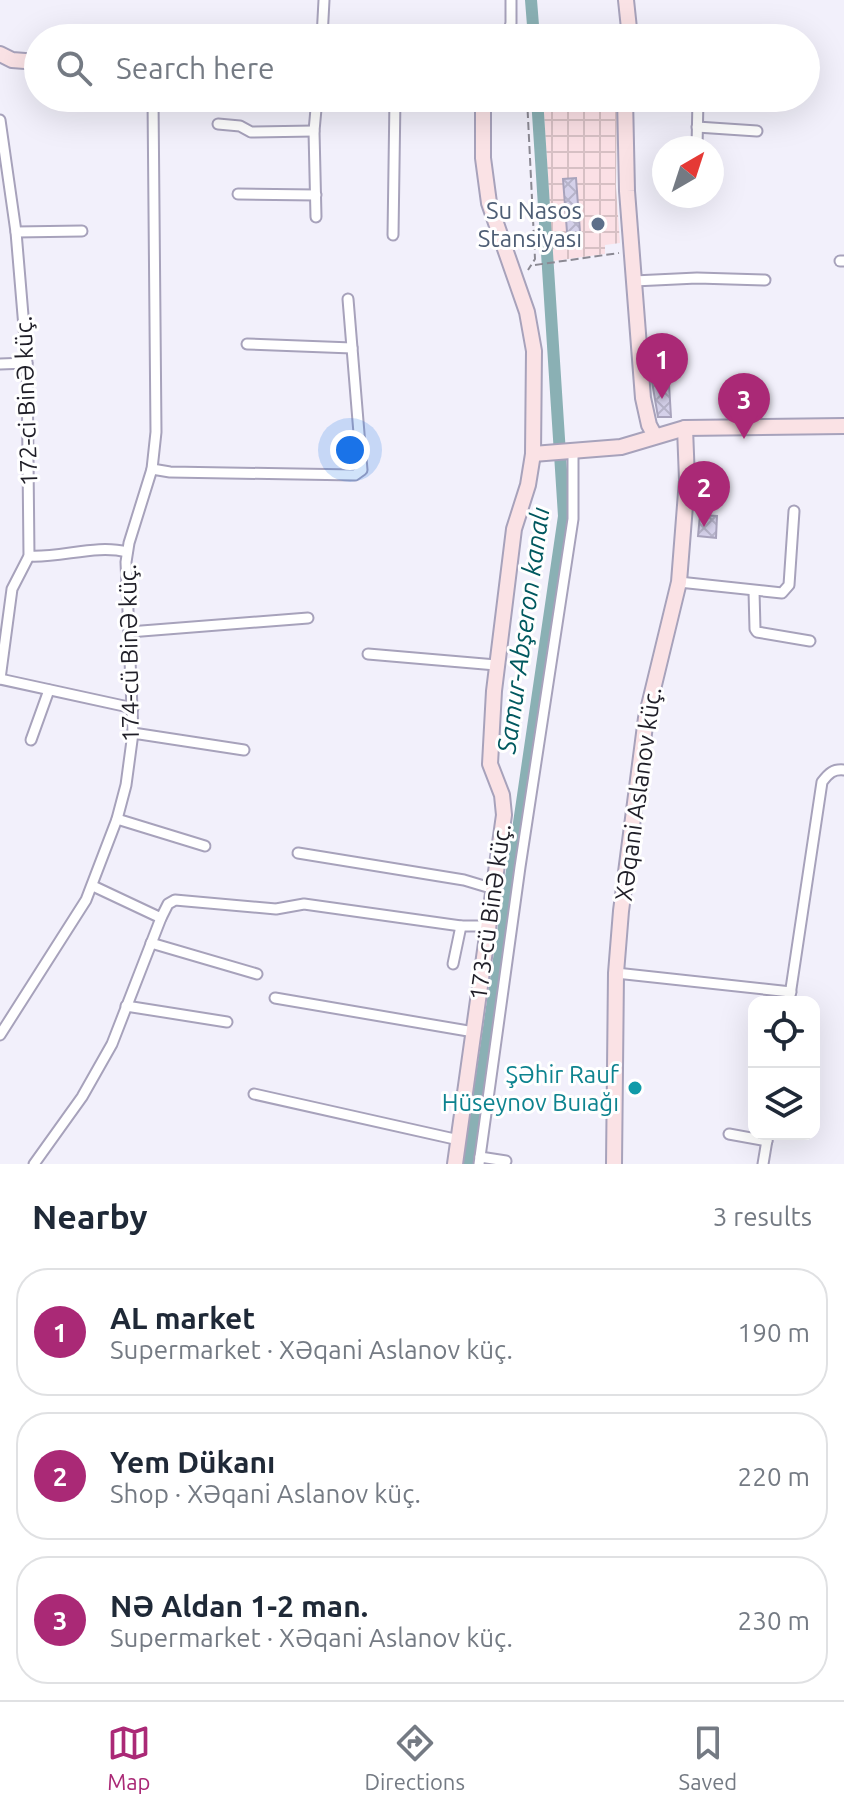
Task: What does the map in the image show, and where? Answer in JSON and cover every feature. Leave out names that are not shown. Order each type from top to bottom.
[{"type":"street","points":[[323,24],[324,0]]},
{"type":"street","points":[[511,0],[511,24]]},
{"type":"street","points":[[626,0],[629,24]]},
{"type":"street","points":[[0,54],[12,60],[24,61]]},
{"type":"street","name":"174-cü Binə küç.","points":[[0,1035],[93,886],[117,819],[129,769],[133,708],[127,552],[152,469],[156,432],[153,112]]},
{"type":"street","points":[[316,112],[316,217]]},
{"type":"street","points":[[393,235],[395,112]]},
{"type":"street","name":"173-cü Binə küç.","points":[[455,1164],[505,805],[490,764],[496,665],[514,529],[528,485],[533,454],[534,341],[494,223],[485,182],[483,112]]},
{"type":"street","points":[[625,112],[625,154],[643,398],[655,436]]},
{"type":"street","points":[[697,136],[698,112]]},
{"type":"street","name":"172-ci Binə küç.","points":[[0,120],[4,185],[16,232],[27,363],[29,556],[12,589],[0,679]]},
{"type":"street","points":[[218,124],[240,126],[251,132],[314,131]]},
{"type":"street","points":[[697,127],[757,131]]},
{"type":"street","points":[[238,194],[316,195]]},
{"type":"street","points":[[16,232],[82,231]]},
{"type":"street","points":[[634,281],[697,278],[765,280]]},
{"type":"street","points":[[152,469],[170,472],[355,475],[362,470],[348,299]]},
{"type":"street","points":[[247,344],[352,348]]},
{"type":"street","points":[[0,364],[27,363]]},
{"type":"street","points":[[533,454],[621,447],[685,428],[844,426]]},
{"type":"street","name":"Xəqani Aslanov küç.","points":[[614,1164],[616,973],[646,718],[679,582],[687,492],[685,428]]},
{"type":"street","points":[[506,1161],[479,1161],[573,519],[573,451]]},
{"type":"street","points":[[679,582],[754,591],[782,593],[787,590],[794,511]]},
{"type":"street","points":[[29,556],[45,557],[108,549],[127,552]]},
{"type":"street","points":[[754,591],[757,632],[810,641]]},
{"type":"street","points":[[129,632],[308,618]]},
{"type":"street","points":[[368,654],[496,665]]},
{"type":"street","points":[[0,679],[133,708]]},
{"type":"street","points":[[31,740],[49,690]]},
{"type":"street","points":[[133,733],[244,750]]},
{"type":"street","points":[[790,996],[822,782],[828,773],[844,770]]},
{"type":"street","points":[[117,819],[205,846]]},
{"type":"street","points":[[298,853],[464,880],[494,889]]},
{"type":"street","points":[[93,886],[161,918]]},
{"type":"street","points":[[34,1164],[92,1081],[112,1044],[161,918],[168,904],[175,900],[276,909],[304,904],[461,926],[489,926]]},
{"type":"street","points":[[453,964],[461,926]]},
{"type":"street","points":[[151,943],[257,974]]},
{"type":"street","points":[[616,973],[783,996]]},
{"type":"street","points":[[275,998],[474,1032]]},
{"type":"street","points":[[126,1006],[227,1022]]},
{"type":"street","points":[[254,1094],[459,1140]]},
{"type":"street","points":[[729,1134],[748,1136]]},
{"type":"street","points":[[763,1164],[768,1140]]},
{"type":"path","points":[[515,279],[533,265],[535,259],[528,112]]},
{"type":"path","points":[[533,265],[632,251]]},
{"type":"shaded area","points":[[544,112],[617,112],[616,187],[620,243],[605,245],[605,254],[553,261]]},
{"type":"building","points":[[576,178],[580,232],[567,232],[563,179]]},
{"type":"building","points":[[666,335],[671,417],[658,417],[652,382],[655,382],[653,336]]},
{"type":"building","points":[[700,515],[717,516],[716,538],[698,536]]},
{"type":"waterway","name":"Samur-Abşeron kanalı","points":[[531,0],[533,24]]},
{"type":"waterway","name":"Samur-Abşeron kanalı","points":[[469,1164],[564,516],[538,112]]},
{"type":"place","name":"Su Nasos Stansiyası","points":[[598,224]]},
{"type":"place","name":"AL market","points":[[662,399]]},
{"type":"place","name":"Nə Aldan 1-2 man.","points":[[744,439]]},
{"type":"place","name":"Yem Dükanı","points":[[704,527]]},
{"type":"place","name":"Şəhir Rauf Hüseynov Buıağı","points":[[635,1088]]}]
